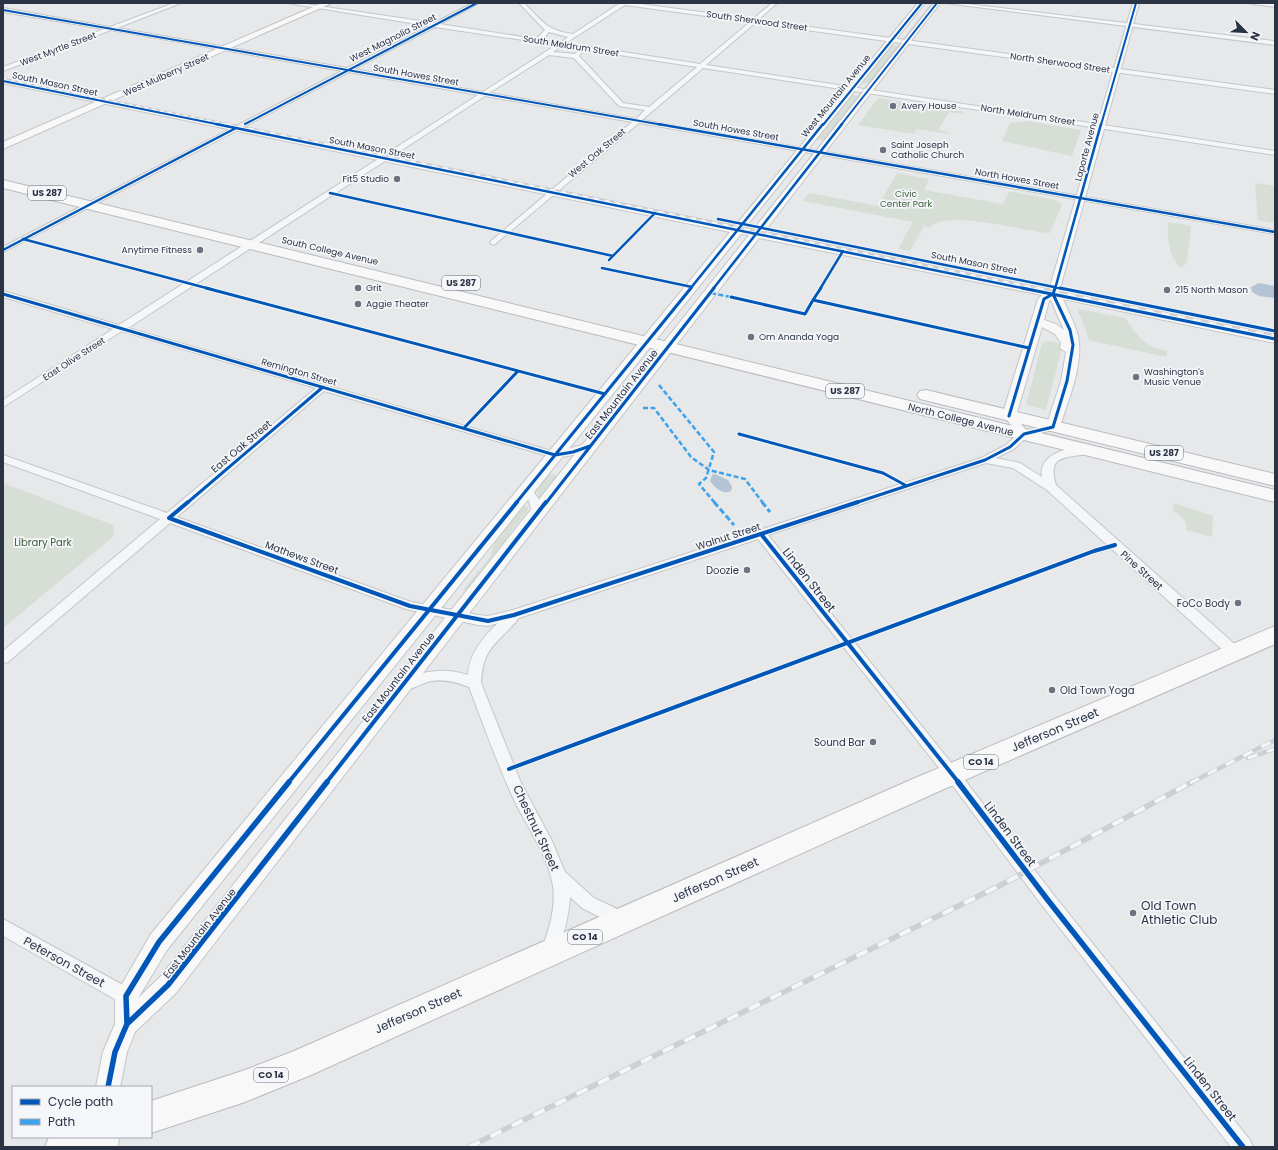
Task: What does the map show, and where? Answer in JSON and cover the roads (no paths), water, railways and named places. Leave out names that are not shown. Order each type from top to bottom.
[{"type":"highway","name":"South College Avenue","points":[[3,172],[586,313]]},
{"type":"highway","name":"South College Avenue","points":[[3,184],[90,204],[646,343]]},
{"type":"highway","name":"US 287","points":[[639,326],[657,330]]},
{"type":"highway","name":"North College Avenue","points":[[657,330],[672,342],[1087,451],[1275,496]]},
{"type":"highway","name":"North College Avenue","points":[[646,343],[672,342],[1009,416],[1275,480]]},
{"type":"highway","name":"Jefferson Street","points":[[152,1117],[245,1086],[300,1064],[952,774],[1053,732],[1275,634]]},
{"type":"highway","points":[[62,1147],[90,1138]]},
{"type":"main road","name":"West Mulberry Street","points":[[3,146],[328,3]]},
{"type":"street","name":"West Myrtle Street","points":[[3,70],[180,3]]},
{"type":"street","name":"South Meldrum Street","points":[[289,3],[852,89]]},
{"type":"street","name":"West Magnolia Street","points":[[3,250],[477,3]]},
{"type":"street","points":[[521,3],[548,30],[557,34],[573,36]]},
{"type":"street","name":"South Sherwood Street","points":[[622,3],[892,40]]},
{"type":"street","name":"East Olive Street","points":[[3,404],[625,3]]},
{"type":"street","name":"West Oak Street","points":[[494,243],[636,120],[775,3]]},
{"type":"street","name":"West Mountain Avenue","points":[[657,330],[922,3]]},
{"type":"street","points":[[672,342],[937,3]]},
{"type":"street","points":[[947,3],[1275,43]]},
{"type":"street","name":"Laporte Avenue","points":[[1009,416],[1044,299],[1054,291],[1136,3]]},
{"type":"street","points":[[1252,3],[1275,6]]},
{"type":"street","name":"South Howes Street","points":[[3,10],[803,150]]},
{"type":"street","points":[[537,41],[544,36],[548,30]]},
{"type":"street","name":"North Sherwood Street","points":[[892,40],[1275,92]]},
{"type":"street","points":[[576,56],[586,48]]},
{"type":"street","points":[[548,53],[576,56],[620,107],[619,114],[616,117]]},
{"type":"street","name":"South Mason Street","points":[[3,76],[241,126],[1054,291]]},
{"type":"street","name":"South Mason Street","points":[[3,82],[104,102],[241,126]]},
{"type":"street","name":"North Meldrum Street","points":[[852,89],[1275,153]]},
{"type":"street","points":[[602,114],[620,107],[649,109]]},
{"type":"street","name":"North Howes Street","points":[[803,150],[1275,232]]},
{"type":"street","points":[[1054,291],[1275,331]]},
{"type":"street","points":[[1054,291],[1275,339]]},
{"type":"street","points":[[1009,416],[1024,434],[1053,427],[1068,373],[1073,344],[1072,335],[1062,314],[1060,302],[1054,291]]},
{"type":"street","name":"Remington Street","points":[[3,294],[554,455],[573,452],[590,446]]},
{"type":"street","points":[[1038,322],[1048,324],[1064,336],[1067,343],[1064,363],[1068,373]]},
{"type":"street","name":"East Mountain Avenue","points":[[127,1024],[126,996],[163,937],[657,330]]},
{"type":"street","name":"East Mountain Avenue","points":[[108,1086],[115,1052],[127,1024],[168,985],[400,687],[672,342]]},
{"type":"street","name":"East Oak Street","points":[[3,658],[323,387]]},
{"type":"street","name":"Walnut Street","points":[[429,611],[488,621],[514,615],[985,460],[1010,447],[1024,434]]},
{"type":"street","points":[[1051,487],[1047,474],[1050,462],[1060,454],[1087,451]]},
{"type":"street","name":"Mathews Street","points":[[3,458],[410,606],[429,611]]},
{"type":"street","name":"Pine Street","points":[[985,460],[1016,465],[1051,487],[1234,652]]},
{"type":"street","points":[[525,491],[534,500],[538,513]]},
{"type":"street","name":"Linden Street","points":[[761,534],[952,774],[1047,899],[1092,954],[1243,1147]]},
{"type":"street","points":[[400,687],[425,676],[444,674],[463,678],[474,683],[475,663],[481,652],[497,632],[514,615]]},
{"type":"street","name":"Chestnut Street","points":[[474,683],[520,796],[542,838],[559,877],[561,904],[560,916],[556,935],[548,953]]},
{"type":"street","points":[[559,877],[588,903],[623,921]]},
{"type":"street","name":"Peterson Street","points":[[3,927],[126,996]]},
{"type":"water","points":[[1259,283],[1275,286],[1275,298],[1259,296],[1252,292],[1251,287]]},
{"type":"water","points":[[715,474],[728,480],[732,487],[731,491],[725,492],[714,486],[710,481],[712,475]]},
{"type":"tram line","points":[[824,139],[932,3]]},
{"type":"railway","points":[[3,79],[232,125]]},
{"type":"railway","points":[[227,124],[1041,289]]},
{"type":"railway","points":[[1036,288],[1275,336]]},
{"type":"railway","points":[[1190,783],[1275,740]]},
{"type":"railway","points":[[1248,758],[1275,749]]},
{"type":"railway","points":[[469,1147],[999,886],[1192,782]]},
{"type":"place","name":"Avery House","points":[[893,106]]},
{"type":"place","name":"Saint Joseph Catholic Church","points":[[883,150]]},
{"type":"place","name":"Fit5 Studio","points":[[397,179]]},
{"type":"place","name":"Anytime Fitness","points":[[200,250]]},
{"type":"place","name":"Grit","points":[[358,288]]},
{"type":"place","name":"215 North Mason","points":[[1167,290]]},
{"type":"place","name":"Aggie Theater","points":[[358,304]]},
{"type":"place","name":"Om Ananda Yoga","points":[[751,337]]},
{"type":"place","name":"Washington's Music Venue","points":[[1136,377]]},
{"type":"place","name":"Doozie","points":[[747,570]]},
{"type":"place","name":"FoCo Body","points":[[1238,603]]},
{"type":"place","name":"Old Town Yoga","points":[[1052,690]]},
{"type":"place","name":"Sound Bar","points":[[873,742]]},
{"type":"place","name":"Old Town Athletic Club","points":[[1133,913]]},
{"type":"park label","name":"Civic Center Park","points":[[906,200]]},
{"type":"park label","name":"Library Park","points":[[43,542]]}]
